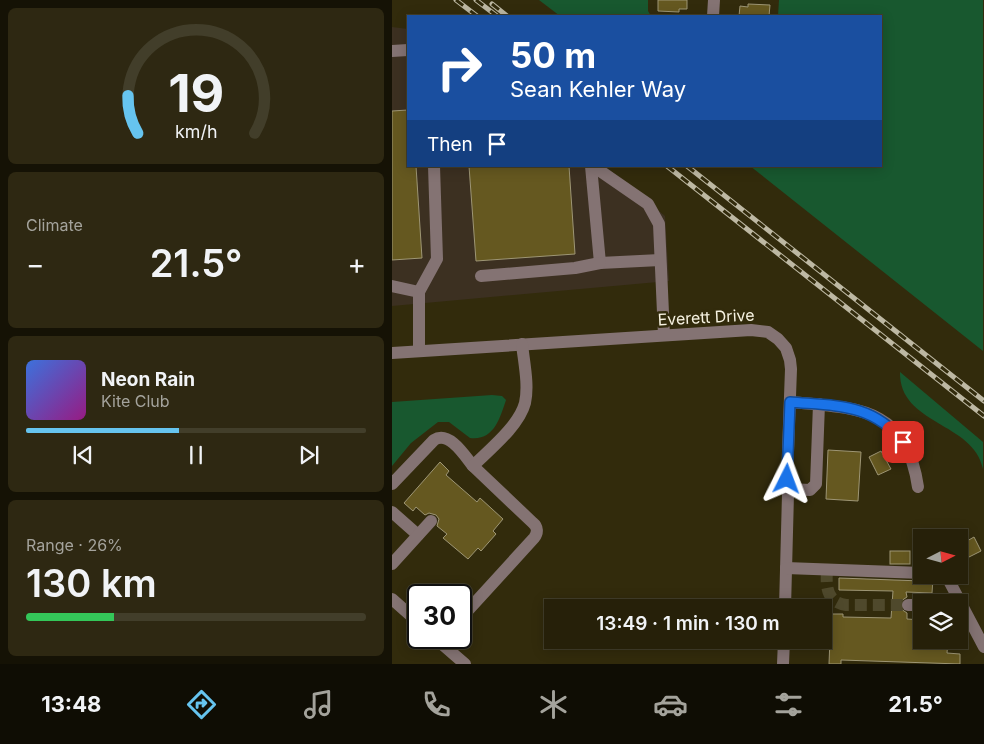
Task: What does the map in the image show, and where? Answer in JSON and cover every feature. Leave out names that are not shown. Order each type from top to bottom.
[{"type":"street","points":[[713,15],[714,0]]},
{"type":"street","points":[[392,51],[407,50]]},
{"type":"street","points":[[419,351],[418,292],[437,259],[434,167]]},
{"type":"street","points":[[592,167],[600,263]]},
{"type":"street","points":[[593,167],[648,204],[658,224],[664,335]]},
{"type":"street","points":[[481,276],[566,269],[600,263],[660,260]]},
{"type":"street","points":[[392,286],[418,292]]},
{"type":"street","name":"Everett Drive","points":[[392,353],[751,330],[768,332],[782,343],[789,353],[792,369],[787,479],[785,599]]},
{"type":"street","points":[[473,466],[506,433],[516,421],[524,406],[526,389],[522,344]]},
{"type":"street","points":[[790,402],[859,409],[874,415],[887,424],[907,448],[918,487]]},
{"type":"street","points":[[788,489],[810,490],[816,484],[819,404]]},
{"type":"street","points":[[392,484],[438,437],[443,437],[461,451],[473,466],[533,523],[537,530],[534,538],[472,606]]},
{"type":"street","points":[[392,512],[418,535]]},
{"type":"street","points":[[392,564],[431,520]]},
{"type":"street","points":[[786,568],[913,573]]},
{"type":"street","points":[[392,598],[407,612]]},
{"type":"street","points":[[908,605],[913,605]]},
{"type":"street","points":[[968,618],[984,647]]},
{"type":"street","points":[[449,649],[465,664]]},
{"type":"street","points":[[783,664],[784,649]]},
{"type":"shaded area","points":[[392,27],[407,29],[407,167],[606,167],[665,216],[669,281],[392,306]]},
{"type":"green space","points":[[539,0],[648,0],[648,11],[650,15],[559,15]]},
{"type":"green space","points":[[779,0],[983,0],[983,351],[751,167],[882,167],[882,15],[778,15]]},
{"type":"green space","points":[[900,372],[983,442],[983,469],[977,454],[966,441],[923,414],[911,403],[903,389]]},
{"type":"green space","points":[[492,395],[502,396],[506,400],[495,427],[485,436],[470,438],[449,422],[438,422],[411,443],[392,466],[392,402]]},
{"type":"building","points":[[658,0],[687,0],[687,9],[679,9],[679,12],[658,11]]},
{"type":"building","points":[[748,4],[770,5],[769,15],[739,15],[740,6],[748,7]]},
{"type":"building","points":[[407,110],[407,167],[416,167],[422,258],[392,260],[392,111]]},
{"type":"building","points":[[469,167],[569,167],[575,254],[476,261]]},
{"type":"building","points":[[828,450],[861,452],[858,501],[826,499]]},
{"type":"building","points":[[881,451],[891,469],[878,475],[869,457]]},
{"type":"building","points":[[440,462],[449,471],[446,475],[477,502],[480,498],[503,519],[493,531],[496,534],[481,551],[478,548],[468,559],[443,538],[447,534],[437,526],[439,519],[436,515],[429,513],[425,515],[416,507],[413,511],[404,503]]},
{"type":"building","points":[[974,537],[981,551],[968,558],[968,540]]},
{"type":"building","points":[[890,551],[910,551],[910,564],[890,564]]},
{"type":"building","points":[[839,578],[913,581],[913,584],[933,584],[932,593],[906,592],[907,597],[901,601],[901,609],[907,613],[907,619],[913,619],[913,649],[947,649],[947,653],[960,654],[960,664],[841,660],[841,664],[829,664],[830,649],[832,649],[832,614],[843,614],[843,617],[891,618],[893,591],[839,590]]},
{"type":"tunnel","points":[[827,570],[827,587],[834,601],[846,605],[908,605]]},
{"type":"railway","points":[[456,0],[476,15]]},
{"type":"railway","points":[[476,0],[496,15]]},
{"type":"railway","points":[[492,4],[506,15]]},
{"type":"railway","points":[[668,167],[984,416]]},
{"type":"railway","points":[[688,167],[984,401]]},
{"type":"route","points":[[787,479],[790,402],[859,409],[880,419],[893,429],[903,442]]}]
